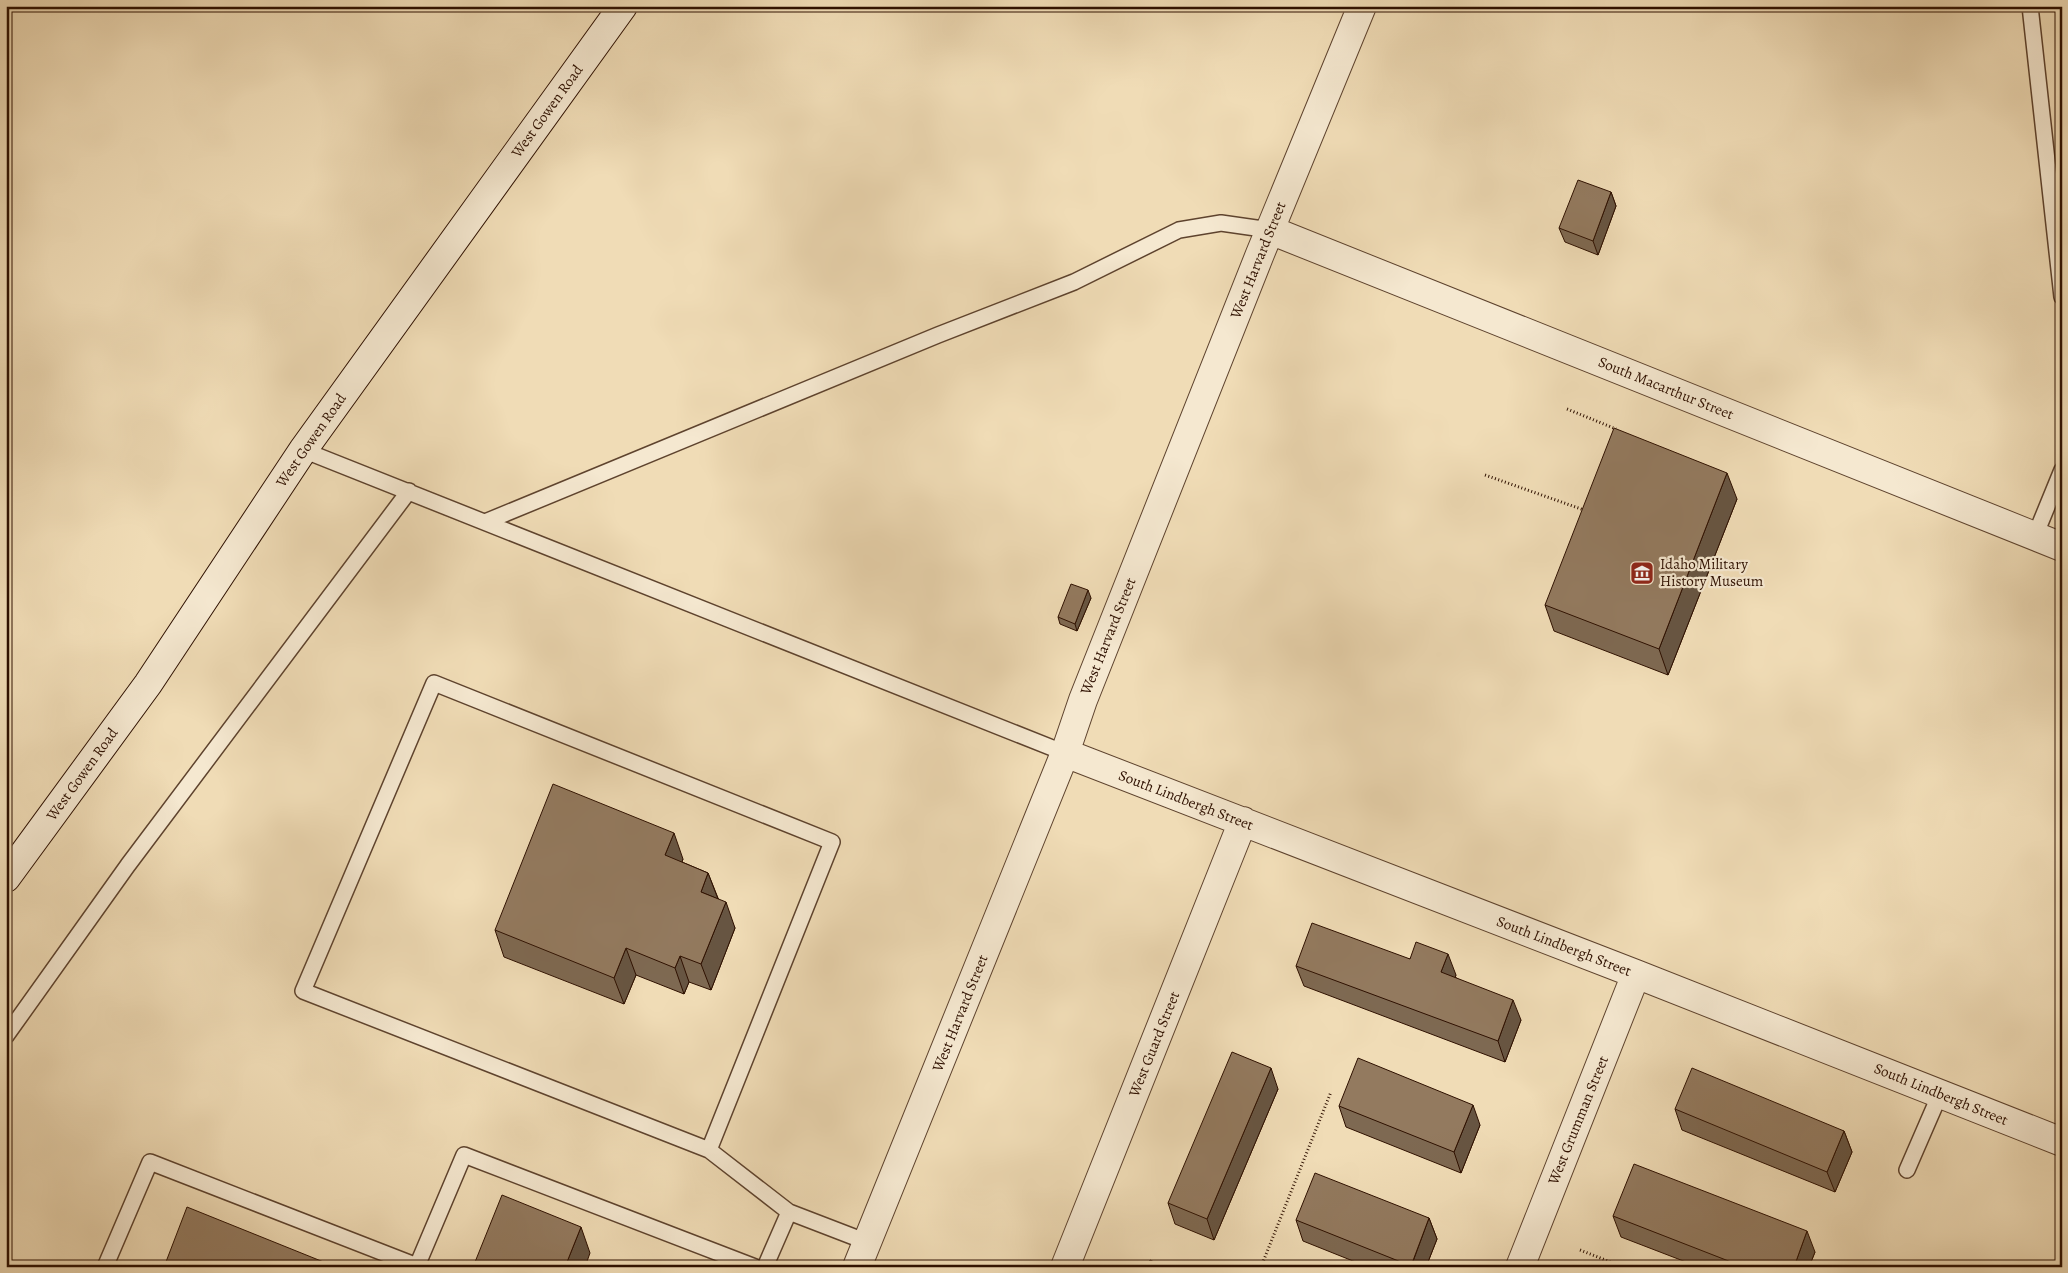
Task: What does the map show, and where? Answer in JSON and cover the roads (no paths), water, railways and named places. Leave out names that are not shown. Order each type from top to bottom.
[{"type":"street","name":"West Gowen Road","points":[[6,878],[148,684],[303,450],[622,6]]},
{"type":"street","name":"West Harvard Street","points":[[857,1267],[1065,753],[1083,700],[1270,230],[1362,6]]},
{"type":"street","name":"South Macarthur Street","points":[[1270,230],[2062,546]]},
{"type":"street","name":"South Lindbergh Street","points":[[1065,753],[1636,974],[2062,1142]]},
{"type":"street","name":"West Guard Street","points":[[1065,1267],[1243,821]]},
{"type":"street","name":"West Grumman Street","points":[[1520,1267],[1636,974]]},
{"type":"lane","points":[[2030,6],[2062,297]]},
{"type":"lane","points":[[485,522],[920,343],[1074,282],[1179,230],[1221,223],[1270,230]]},
{"type":"lane","points":[[303,450],[1065,753]]},
{"type":"lane","points":[[2035,536],[2062,470]]},
{"type":"lane","points":[[6,1036],[128,865],[409,491]]},
{"type":"lane","points":[[709,1150],[832,842],[434,683],[303,991],[709,1150],[789,1212],[867,1242]]},
{"type":"lane","points":[[1907,1170],[1940,1094]]},
{"type":"lane","points":[[105,1267],[150,1162],[417,1266],[464,1155],[756,1267]]},
{"type":"lane","points":[[765,1267],[789,1212]]},
{"type":"place","name":"Idaho Military History Museum","points":[[1642,573]]}]
